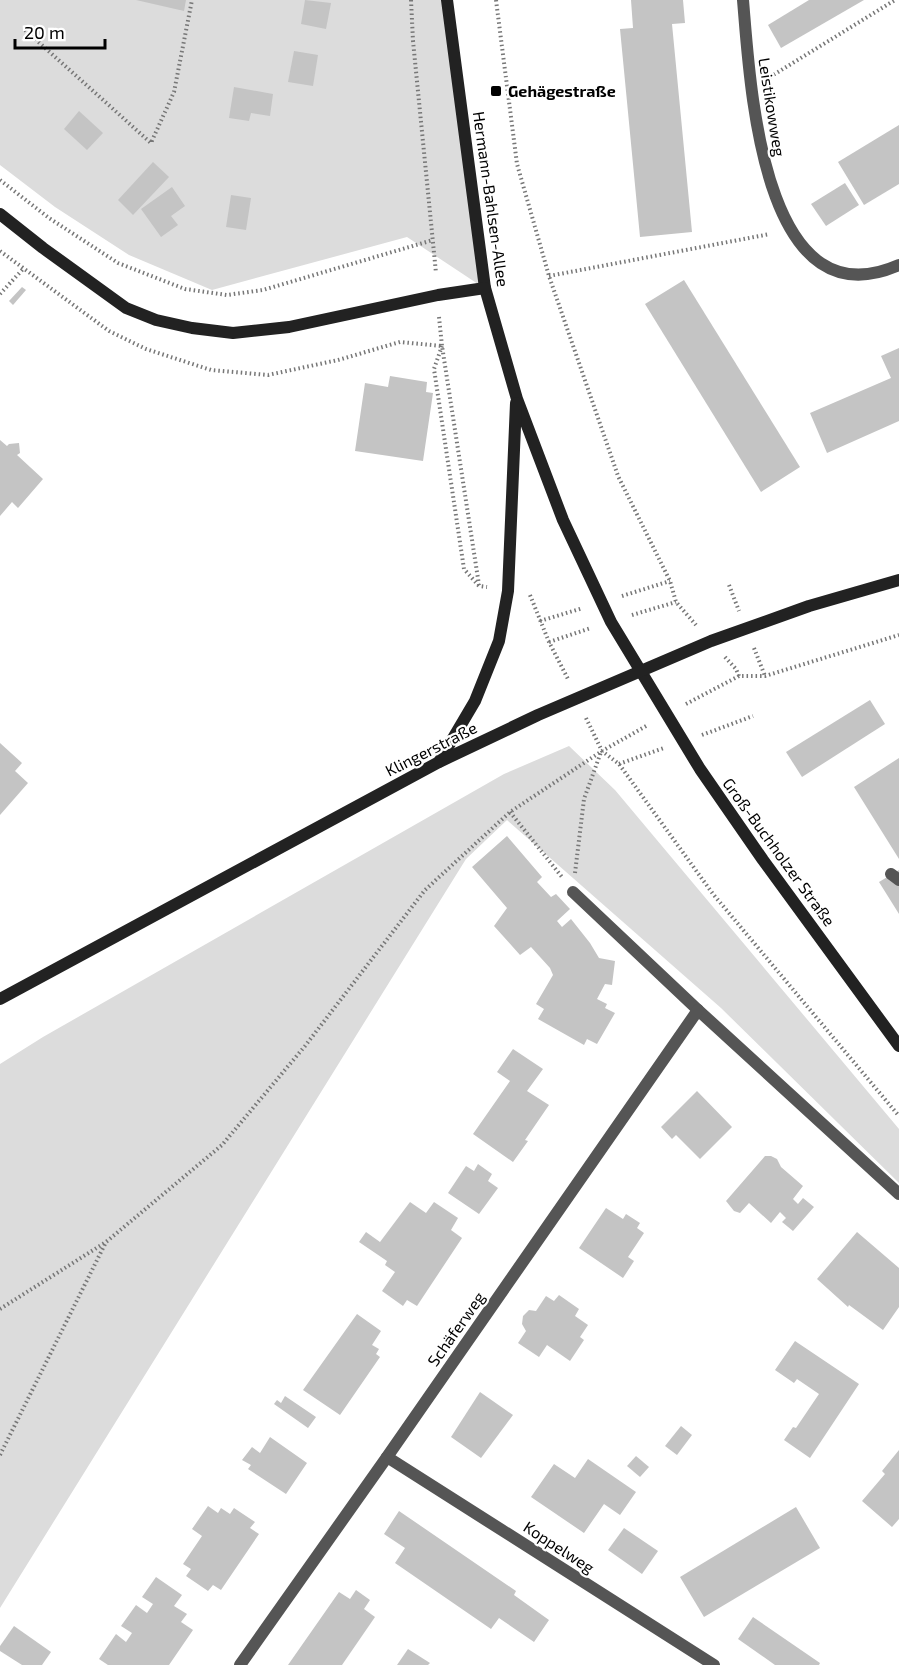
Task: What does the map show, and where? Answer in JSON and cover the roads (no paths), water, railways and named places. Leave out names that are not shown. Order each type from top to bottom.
[{"type":"street","name":"Hermann-Bahlsen-Allee","points":[[447,0],[485,288],[517,399],[563,520],[610,622],[641,671]]},
{"type":"street","name":"Leistikowweg","points":[[742,0],[750,81],[765,167],[791,230],[810,254],[833,271],[861,276],[884,272],[899,265]]},
{"type":"street","points":[[0,214],[126,308],[156,320],[192,328],[233,333],[289,327],[438,295],[485,288]]},
{"type":"street","name":"Hermann-Bahlsen-Allee","points":[[439,762],[475,701],[499,641],[508,591],[517,399]]},
{"type":"street","name":"Klingerstraße","points":[[0,999],[439,762],[538,715],[711,641],[809,606],[899,580]]},
{"type":"street","name":"Groß-Buchholzer Straße","points":[[641,671],[700,770],[899,1046]]},
{"type":"street","points":[[573,892],[899,1194]]},
{"type":"street","name":"Schäferweg","points":[[240,1665],[698,1010]]},
{"type":"street","name":"Koppelweg","points":[[387,1456],[714,1665]]},
{"type":"place","name":"Gehägestraße","points":[[496,91]]}]
